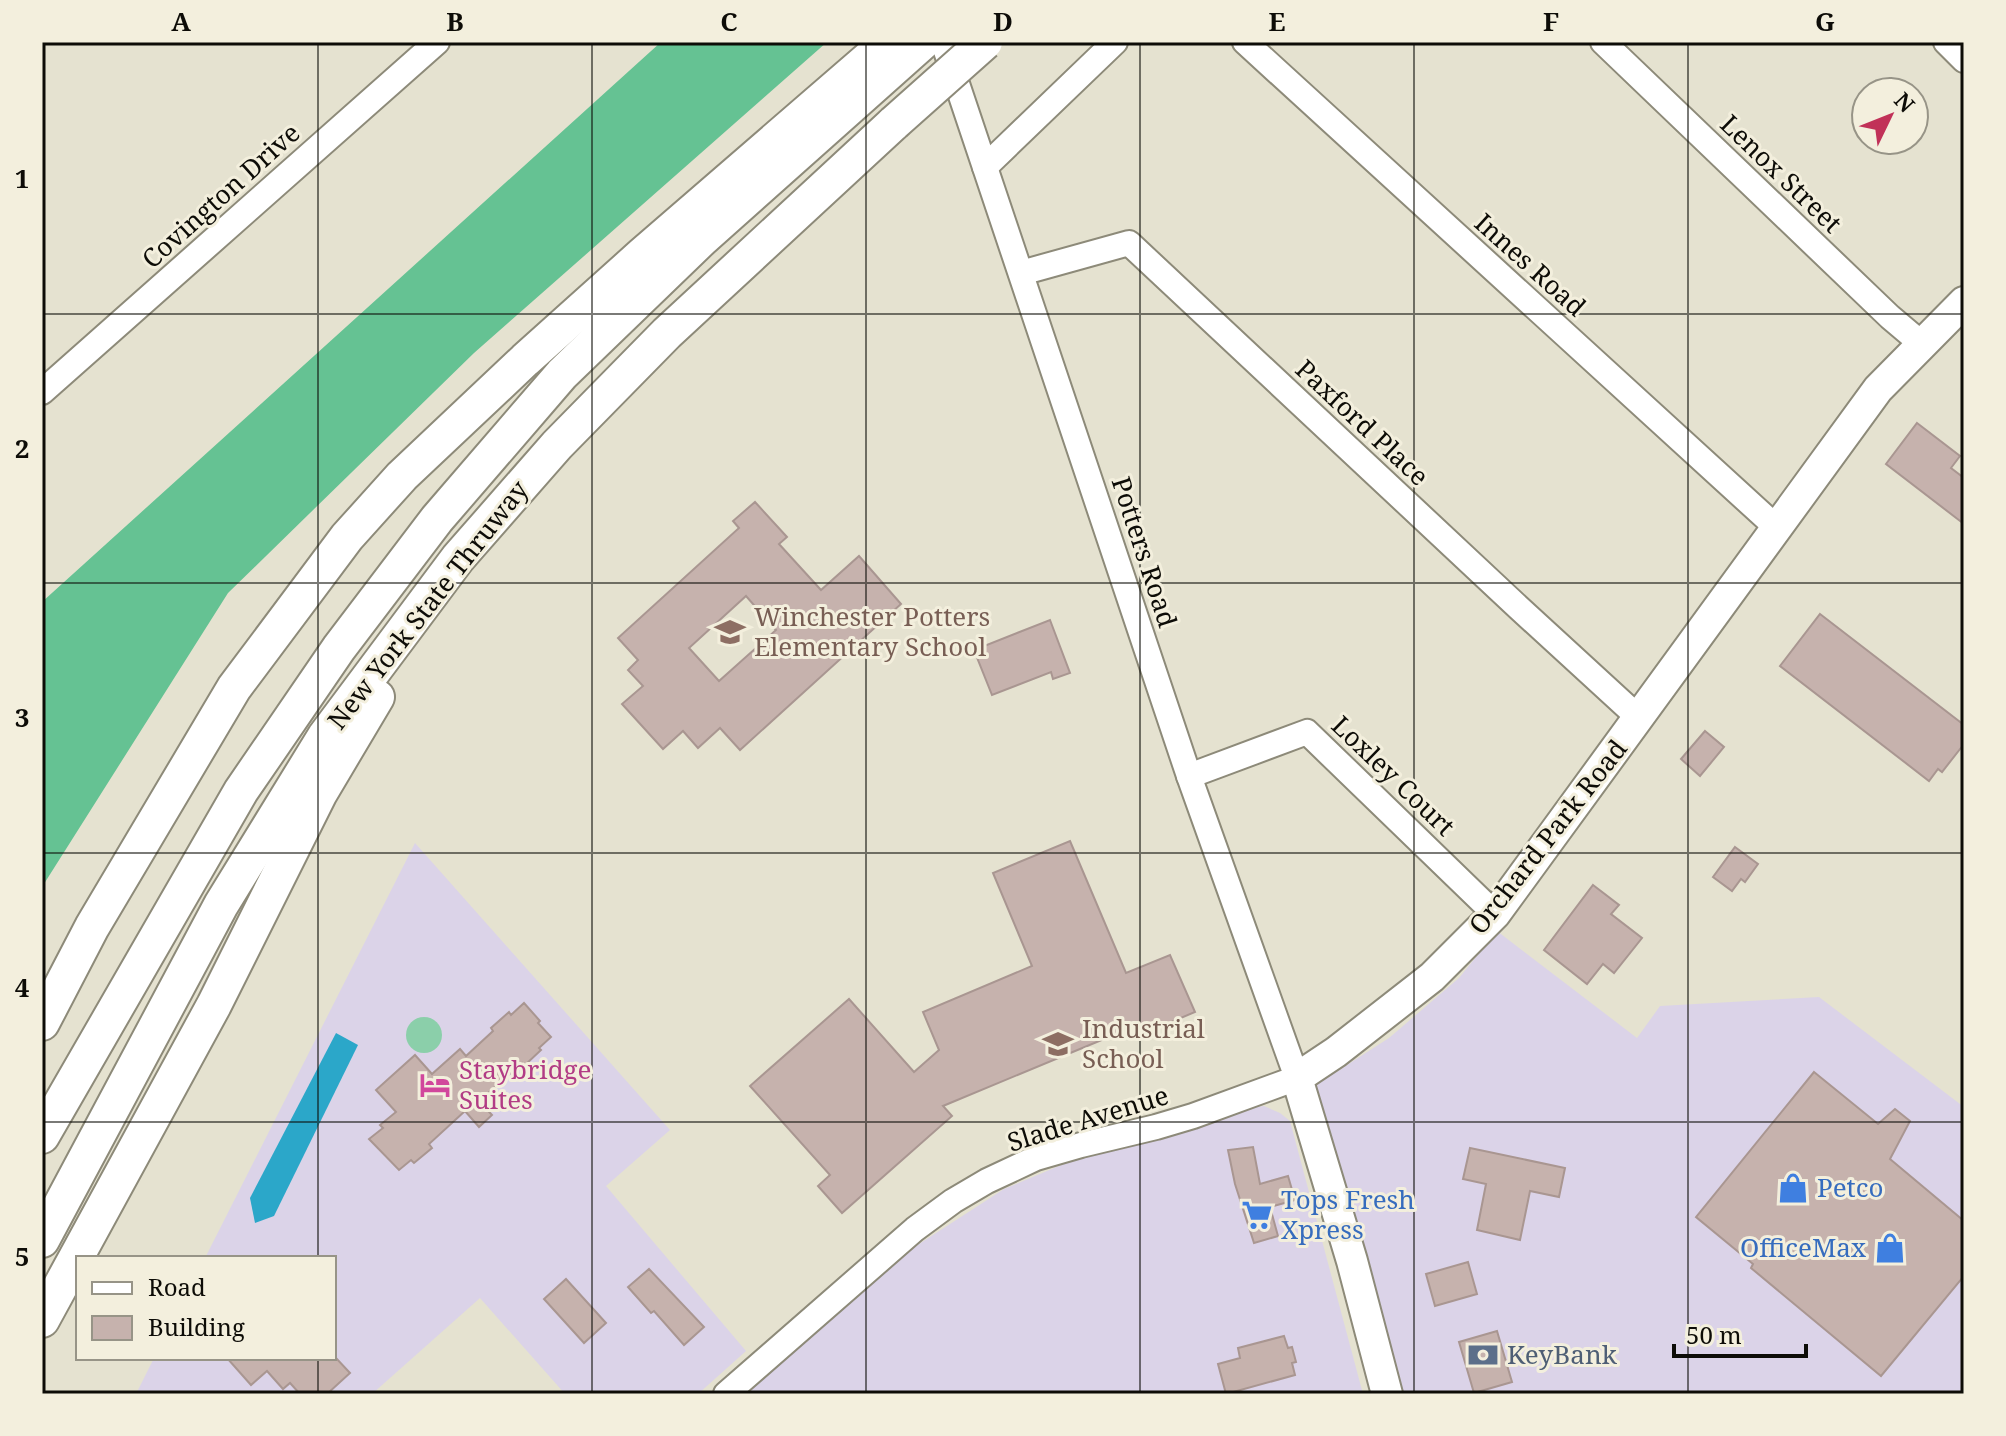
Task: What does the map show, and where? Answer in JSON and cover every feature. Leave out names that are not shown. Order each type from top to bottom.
[{"type":"highway","name":"New York State Thruway","points":[[42,1136],[241,791],[339,648],[437,519],[562,374],[702,239],[880,59],[923,42]]},
{"type":"highway","name":"New York State Thruway","points":[[42,1240],[221,905],[325,736],[458,558],[557,445],[667,333],[985,42]]},
{"type":"highway","points":[[42,1023],[92,927],[234,688],[347,537],[402,476],[642,255],[880,59]]},
{"type":"highway","points":[[77,1256],[214,1005],[320,793],[458,558]]},
{"type":"highway","points":[[42,986],[92,927]]},
{"type":"highway","points":[[42,1320],[76,1258]]},
{"type":"main road","name":"Orchard Park Road","points":[[1297,1078],[1345,1046],[1432,977],[1495,914],[1878,389],[1964,302]]},
{"type":"main road","points":[[1297,1078],[1352,1261],[1387,1394]]},
{"type":"street","name":"Covington Drive","points":[[42,392],[437,42]]},
{"type":"street","name":"Potters Road","points":[[943,42],[1189,776],[1297,1078]]},
{"type":"street","points":[[985,167],[1115,42]]},
{"type":"street","name":"Innes Road","points":[[1245,42],[1777,528]]},
{"type":"street","name":"Lenox Street","points":[[1603,42],[1922,344]]},
{"type":"street","points":[[1946,42],[1964,60]]},
{"type":"street","name":"Paxford Place","points":[[1021,273],[1129,243],[1639,718]]},
{"type":"street","name":"Loxley Court","points":[[1189,776],[1307,732],[1495,914]]},
{"type":"street","name":"Slade Avenue","points":[[726,1394],[915,1229],[987,1181],[1036,1158],[1193,1116],[1297,1078]]},
{"type":"shaded area","points":[[415,843],[670,1130],[606,1186],[746,1351],[698,1394],[565,1394],[480,1298],[372,1394],[136,1394],[153,1360],[336,1360],[336,1256],[206,1256]]},
{"type":"shaded area","points":[[1497,931],[1637,1038],[1660,1006],[1819,997],[1964,1107],[1964,1394],[1401,1394],[1316,1085],[1389,1038],[1459,978]]},
{"type":"shaded area","points":[[1264,1106],[1290,1121],[1363,1394],[741,1394],[916,1246],[1004,1189],[1071,1161]]},
{"type":"green space","points":[[661,42],[827,42],[474,353],[228,593],[42,887],[42,602]]},
{"type":"green space","points":[[424,1017],[436,1023],[442,1035],[436,1047],[424,1053],[412,1047],[406,1035],[412,1023]]},
{"type":"water","points":[[336,1033],[358,1045],[274,1216],[255,1223],[250,1198]]},
{"type":"building","points":[[1917,423],[1960,456],[1951,468],[1964,478],[1964,524],[1886,464]]},
{"type":"building","points":[[755,502],[787,537],[779,544],[821,590],[859,556],[901,604],[740,750],[720,728],[698,748],[683,731],[663,749],[622,704],[643,686],[628,670],[638,660],[618,638],[739,528],[733,521]],"holes":[[[746,596],[776,630],[719,681],[689,648]]]},
{"type":"building","points":[[1820,614],[1964,725],[1964,744],[1942,772],[1938,769],[1929,781],[1780,666]]},
{"type":"building","points":[[1050,620],[1070,673],[1053,679],[1051,672],[992,695],[974,650]]},
{"type":"building","points":[[1705,731],[1724,747],[1700,776],[1681,759]]},
{"type":"building","points":[[1070,841],[1126,973],[1170,955],[1195,1012],[1137,1039],[1128,1029],[943,1106],[952,1116],[842,1213],[818,1186],[830,1175],[750,1086],[849,999],[914,1072],[939,1050],[923,1012],[1032,966],[993,873]]},
{"type":"building","points":[[1735,847],[1758,864],[1745,882],[1741,879],[1732,891],[1713,877]]},
{"type":"building","points":[[1593,885],[1619,905],[1611,914],[1642,938],[1614,973],[1603,964],[1587,984],[1544,950]]},
{"type":"building","name":"Staybridge Suites","points":[[524,1003],[551,1037],[524,1066],[522,1063],[479,1101],[492,1115],[479,1127],[465,1111],[429,1144],[432,1148],[414,1163],[411,1160],[399,1170],[369,1139],[396,1112],[376,1090],[415,1055],[432,1074],[460,1049],[466,1056],[493,1031],[491,1028]]},
{"type":"building","points":[[1814,1072],[1878,1124],[1895,1109],[1910,1121],[1890,1159],[1964,1221],[1964,1276],[1881,1376],[1751,1268],[1753,1264],[1696,1217]]},
{"type":"building","points":[[1253,1147],[1260,1184],[1288,1176],[1295,1200],[1270,1207],[1278,1236],[1254,1243],[1235,1184],[1228,1150]]},
{"type":"building","points":[[1470,1148],[1565,1168],[1559,1197],[1530,1191],[1520,1240],[1477,1230],[1486,1184],[1463,1179]]},
{"type":"building","points":[[1468,1262],[1477,1294],[1435,1306],[1426,1274]]},
{"type":"building","points":[[649,1269],[704,1327],[684,1345],[628,1287]]},
{"type":"building","points":[[566,1279],[606,1323],[584,1343],[544,1299]]},
{"type":"building","name":"KeyBank","points":[[1497,1331],[1512,1382],[1474,1393],[1459,1342]]},
{"type":"building","points":[[1284,1336],[1288,1348],[1292,1347],[1295,1375],[1226,1394],[1218,1364],[1240,1358],[1238,1348]]},
{"type":"building","points":[[336,1358],[350,1373],[327,1394],[300,1394],[290,1383],[283,1389],[267,1371],[251,1385],[229,1360]]},
{"type":"place","name":"Winchester Potters Elementary School","points":[[730,632]]},
{"type":"place","name":"Industrial School","points":[[1058,1044]]},
{"type":"place","name":"Staybridge Suites","points":[[435,1085]]},
{"type":"place","name":"Petco","points":[[1793,1188]]},
{"type":"place","name":"Tops Fresh Xpress","points":[[1257,1215]]},
{"type":"place","name":"OfficeMax","points":[[1890,1248]]},
{"type":"place","name":"KeyBank","points":[[1483,1355]]}]
